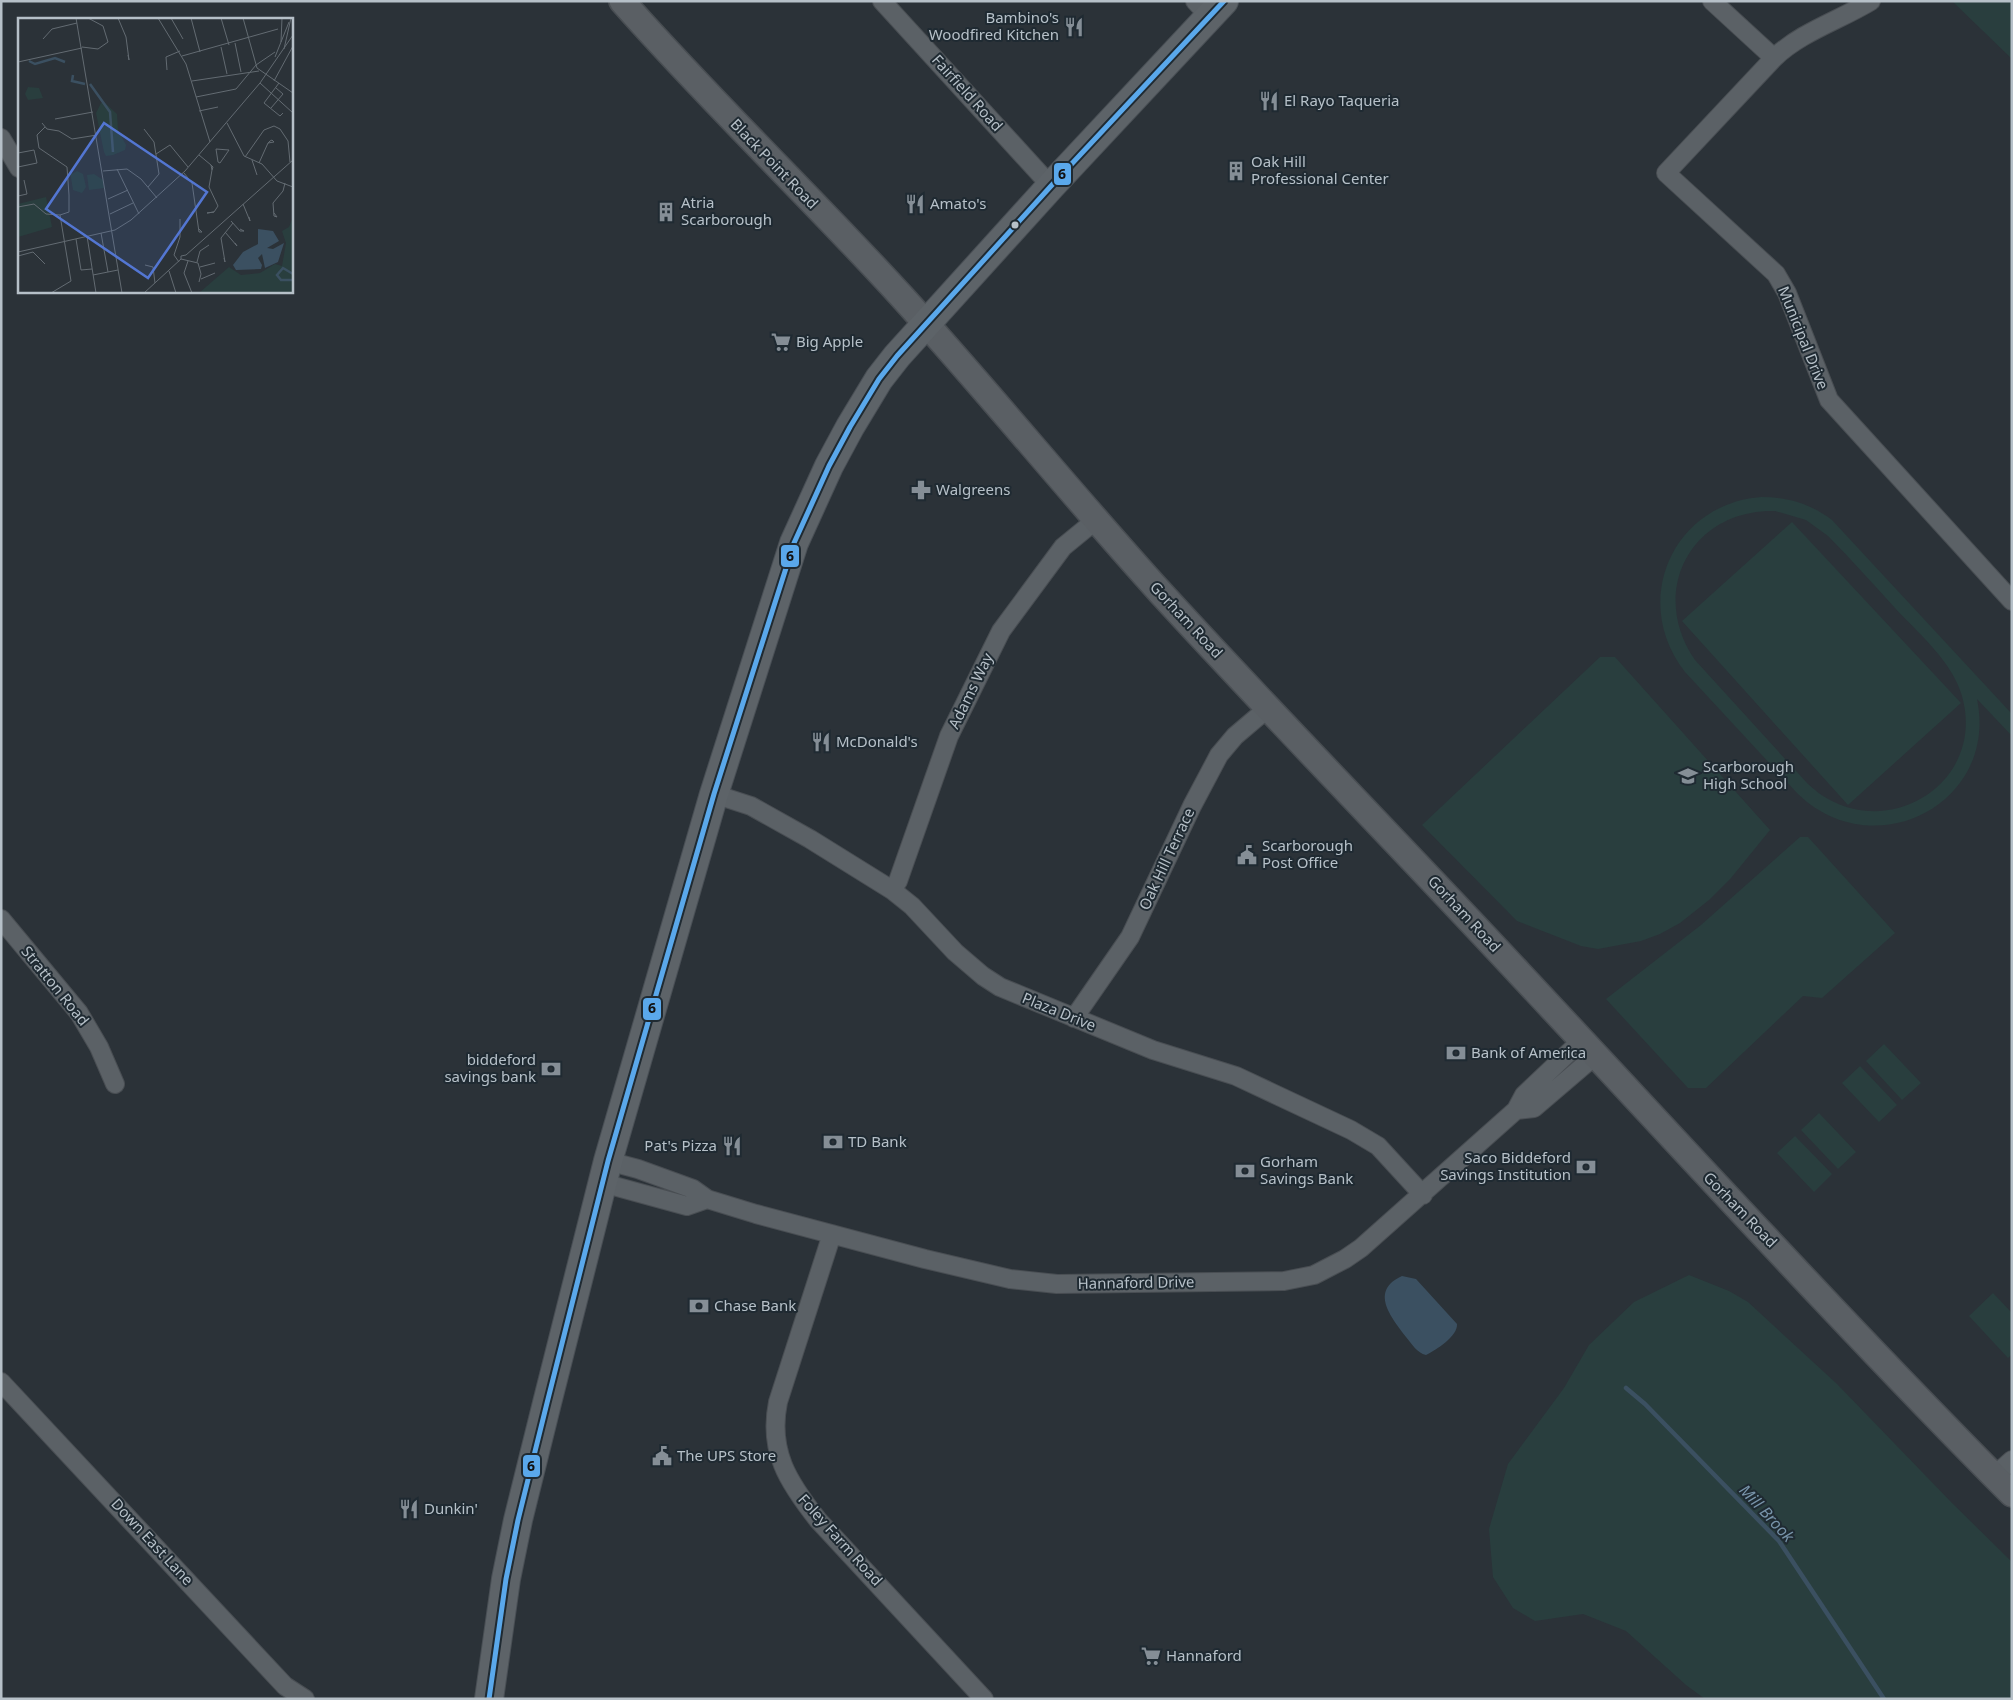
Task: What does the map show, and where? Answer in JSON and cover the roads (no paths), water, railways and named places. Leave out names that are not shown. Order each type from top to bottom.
[{"type":"main road","name":"Black Point Road","points":[[622,1],[676,62],[927,325]]},
{"type":"main road","points":[[489,1699],[503,1598],[518,1520],[606,1172],[714,794],[781,581],[804,520],[829,466],[865,401],[897,356],[927,325],[1210,6]]},
{"type":"main road","name":"Gorham Road","points":[[927,325],[1096,520],[1268,708],[1589,1047],[1688,1155],[2003,1468],[2012,1494]]},
{"type":"street","name":"Fairfield Road","points":[[882,1],[1051,186]]},
{"type":"street","points":[[1712,1],[1774,58],[1789,46],[1871,1]]},
{"type":"street","name":"Municipal Drive","points":[[1774,58],[1666,174],[1776,274],[1787,293],[1829,400],[2012,601]]},
{"type":"street","points":[[1,138],[18,166]]},
{"type":"street","name":"Adams Way","points":[[892,890],[898,881],[954,723],[1000,631],[1063,547],[1096,520]]},
{"type":"street","name":"Oak Hill Terrace","points":[[1074,1018],[1130,937],[1219,755],[1235,736],[1268,708]]},
{"type":"street","name":"Plaza Drive","points":[[714,794],[751,806],[815,842],[892,890],[912,906],[955,952],[983,976],[1014,994],[1162,1053],[1236,1076],[1351,1130],[1378,1146],[1423,1195]]},
{"type":"street","name":"Stratton Road","points":[[1,919],[79,1013],[99,1047],[115,1084]]},
{"type":"street","name":"Hannaford Drive","points":[[606,1172],[638,1169],[693,1189],[707,1199],[982,1273],[1036,1282],[1057,1284],[1284,1281],[1314,1275],[1345,1260],[1362,1248],[1516,1110],[1524,1095],[1589,1047]]},
{"type":"street","name":"Hannaford Drive","points":[[606,1172],[687,1206],[707,1199]]},
{"type":"street","name":"Foley Farm Road","points":[[832,1234],[778,1402],[775,1430],[780,1460],[795,1489],[818,1520],[984,1699]]},
{"type":"street","name":"Down East Lane","points":[[1,1382],[285,1686],[305,1699]]},
{"type":"water","points":[[1402,1276],[1416,1279],[1457,1324],[1450,1338],[1426,1355],[1417,1350],[1406,1337],[1389,1313],[1386,1305],[1387,1289],[1392,1282]]},
{"type":"waterway","name":"Mill Brook","points":[[1626,1388],[1645,1404],[1779,1541],[1884,1699]]},
{"type":"place","name":"Bambino's Woodfired Kitchen","points":[[1074,27]]},
{"type":"place","name":"El Rayo Taqueria","points":[[1269,101]]},
{"type":"place","name":"Oak Hill Professional Center","points":[[1236,171]]},
{"type":"place","name":"Amato's","points":[[915,204]]},
{"type":"place","name":"Atria Scarborough","points":[[666,212]]},
{"type":"place","name":"Big Apple","points":[[781,342]]},
{"type":"place","name":"Walgreens","points":[[921,490]]},
{"type":"place","name":"McDonald's","points":[[821,742]]},
{"type":"place","name":"Scarborough High School","points":[[1688,776]]},
{"type":"place","name":"Scarborough Post Office","points":[[1247,855]]},
{"type":"place","name":"Bank of America","points":[[1456,1053]]},
{"type":"place","name":"biddeford savings bank","points":[[551,1069]]},
{"type":"place","name":"TD Bank","points":[[833,1142]]},
{"type":"place","name":"Pat's Pizza","points":[[732,1146]]},
{"type":"place","name":"Saco Biddeford Savings Institution","points":[[1586,1167]]},
{"type":"place","name":"Gorham Savings Bank","points":[[1245,1171]]},
{"type":"place","name":"Chase Bank","points":[[699,1306]]},
{"type":"place","name":"The UPS Store","points":[[662,1456]]},
{"type":"place","name":"Dunkin'","points":[[409,1509]]},
{"type":"place","name":"Hannaford","points":[[1151,1656]]}]
